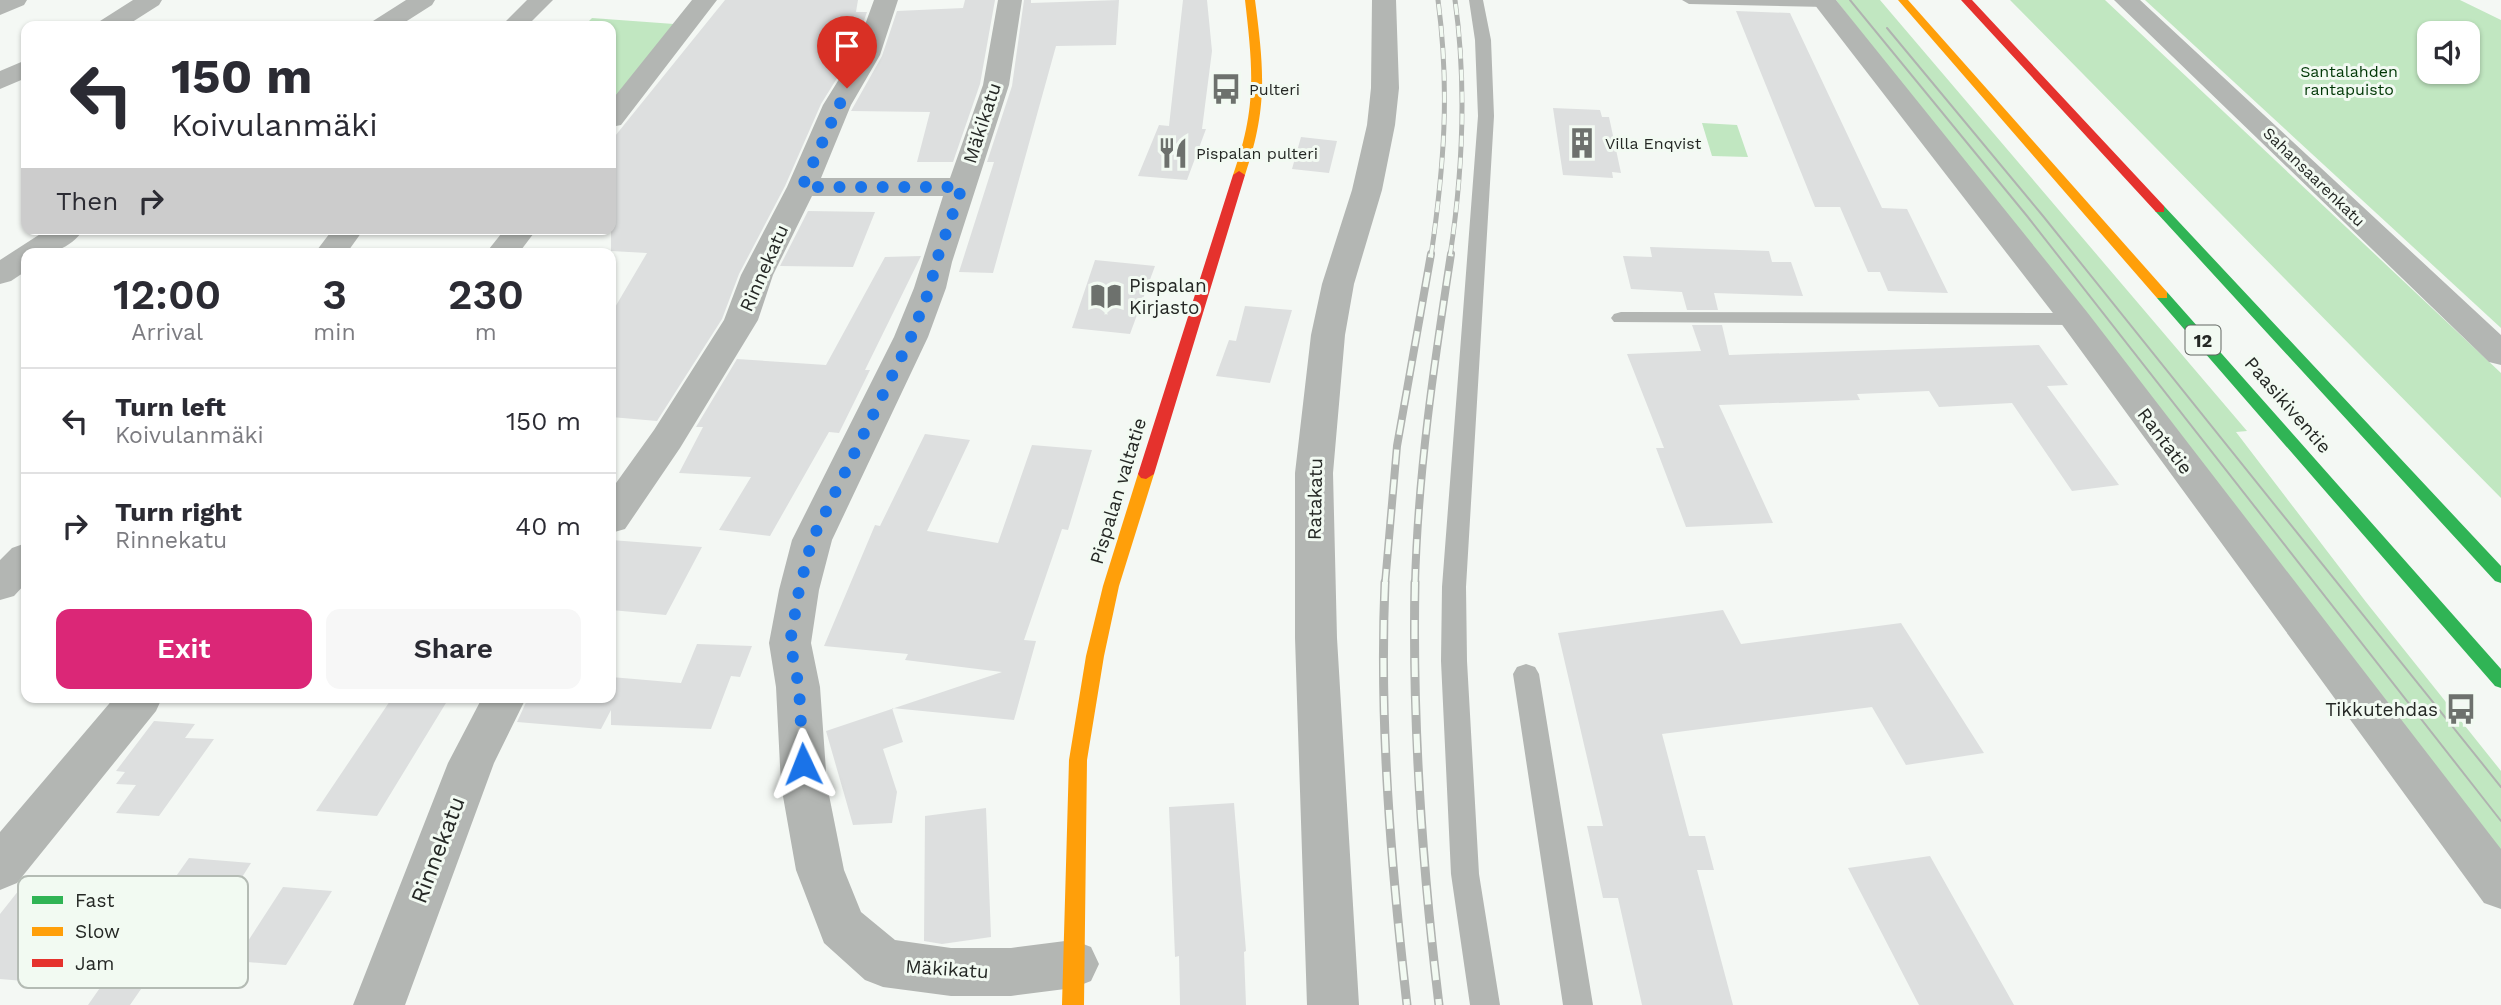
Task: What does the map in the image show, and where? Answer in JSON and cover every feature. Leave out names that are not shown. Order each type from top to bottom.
[{"type":"main road","name":"Pispalan valtatie","points":[[1073,1005],[1078,760],[1095,656],[1111,586],[1254,127],[1258,89],[1256,42],[1250,0]]},
{"type":"main road","name":"Paasikiventie","points":[[1903,0],[2501,681]]},
{"type":"main road","name":"Paasikiventie","points":[[1966,0],[2501,577]]},
{"type":"main road","points":[[2299,357],[2426,473]]},
{"type":"street","points":[[0,8],[15,0]]},
{"type":"street","points":[[117,21],[150,0]]},
{"type":"street","points":[[390,21],[423,0]]},
{"type":"street","points":[[518,21],[541,0]]},
{"type":"street","points":[[616,113],[705,0]]},
{"type":"street","name":"Rinnekatu","points":[[616,512],[667,439],[741,320],[757,275],[802,187],[837,105],[867,55],[886,0]]},
{"type":"street","name":"Mäkikatu","points":[[1010,0],[996,85],[936,262],[930,288],[911,337],[812,540],[790,643],[799,687],[804,785],[820,870],[842,927],[883,963],[951,972],[1011,972],[1073,964]]},
{"type":"street","name":"Ratakatu","points":[[1333,1005],[1316,638],[1314,473],[1328,335],[1338,284],[1367,190],[1381,125],[1385,89],[1384,0]]},
{"type":"street","name":"Sahansaarenkatu","points":[[2126,0],[2501,354]]},
{"type":"street","name":"Rantatie","points":[[1825,2],[2075,320],[2501,887]]},
{"type":"street","points":[[0,80],[21,70]]},
{"type":"street","points":[[802,187],[962,187]]},
{"type":"street","points":[[40,248],[60,235]]},
{"type":"street","points":[[0,274],[21,260]]},
{"type":"street","points":[[0,584],[21,563]]},
{"type":"street","points":[[0,868],[136,703]]},
{"type":"street","name":"Rinnekatu","points":[[379,1005],[471,763],[501,703]]},
{"type":"lane","points":[[1476,0],[1483,40],[1486,116],[1454,587],[1454,661],[1465,874],[1485,1005]]},
{"type":"lane","points":[[1689,0],[1825,2]]},
{"type":"lane","points":[[1621,318],[2075,320]]},
{"type":"lane","points":[[1527,674],[1578,1005]]},
{"type":"green space","points":[[1836,0],[1880,0],[2247,431],[2236,432],[2366,602],[2501,771],[2501,858]]},
{"type":"green space","points":[[2010,0],[2105,0],[2501,373],[2501,498]]},
{"type":"green space","name":"Santalahden rantapuisto","points":[[2145,0],[2460,0],[2501,20],[2501,328]]},
{"type":"green space","points":[[592,18],[674,24],[616,97],[616,21],[589,21]]},
{"type":"green space","points":[[1702,123],[1737,125],[1748,157],[1712,156]]},
{"type":"building","points":[[725,0],[858,0],[856,12],[867,12],[852,54],[821,104],[785,186],[739,274],[722,319],[657,421],[616,417],[616,306],[647,253],[616,251],[616,248],[611,248],[611,235],[616,235],[616,135]]},
{"type":"building","points":[[965,0],[995,0],[980,84],[953,162],[917,162],[930,112],[851,111],[882,56],[897,11],[963,8]]},
{"type":"building","points":[[1024,0],[1031,0],[1031,3],[1119,0],[1116,45],[1056,46],[993,273],[959,272],[994,162],[987,162],[1012,86]]},
{"type":"building","points":[[1183,0],[1207,0],[1212,51],[1202,129],[1206,129],[1187,180],[1138,176],[1159,125],[1169,126]]},
{"type":"building","points":[[1736,11],[1790,13],[1882,208],[1907,209],[1948,293],[1888,291],[1880,272],[1868,272],[1840,207],[1815,207]]},
{"type":"building","name":"Villa Enqvist","points":[[1553,108],[1600,110],[1602,117],[1609,117],[1621,173],[1612,172],[1613,178],[1563,175]]},
{"type":"building","points":[[1301,137],[1337,141],[1329,173],[1292,169]]},
{"type":"building","points":[[808,211],[875,212],[853,267],[780,266]]},
{"type":"building","points":[[1650,247],[1769,251],[1772,262],[1791,262],[1803,296],[1714,293],[1718,310],[1687,310],[1682,292],[1631,289],[1623,256],[1652,257]]},
{"type":"building","points":[[921,256],[865,370],[870,370],[839,433],[829,432],[770,536],[719,530],[751,477],[679,473],[703,427],[696,427],[737,359],[826,365],[885,257]]},
{"type":"building","name":"Pispalan Kirjasto","points":[[1095,260],[1155,266],[1130,334],[1072,328]]},
{"type":"building","points":[[1245,306],[1292,310],[1270,383],[1216,376],[1229,340],[1236,341]]},
{"type":"building","points":[[1692,325],[1722,325],[1729,355],[2039,345],[2068,385],[2047,386],[2119,485],[2072,491],[2012,403],[1939,407],[1929,391],[1857,394],[1860,400],[1719,405],[1773,523],[1686,527],[1656,448],[1664,448],[1627,354],[1701,351]]},
{"type":"building","points":[[925,434],[970,440],[927,531],[998,543],[1032,445],[1092,450],[1068,530],[1062,529],[1024,640],[1036,641],[1014,720],[894,708],[1002,672],[905,660],[908,654],[824,646],[875,525],[880,526]]},
{"type":"building","points":[[616,540],[702,547],[666,615],[616,610]]},
{"type":"building","points":[[1723,610],[1741,644],[1901,623],[1984,753],[1906,765],[1872,707],[1662,734],[1689,836],[1705,836],[1714,870],[1697,870],[1733,1005],[1642,1005],[1618,898],[1603,898],[1587,826],[1603,826],[1558,633]]},
{"type":"building","points":[[697,644],[752,646],[740,677],[731,676],[711,729],[611,725],[611,710],[601,729],[517,722],[526,703],[616,703],[616,677],[681,683]]},
{"type":"building","points":[[389,703],[446,703],[377,816],[316,811]]},
{"type":"building","points":[[892,709],[903,742],[883,749],[897,792],[892,823],[853,825],[826,731]]},
{"type":"building","points":[[154,721],[195,724],[185,738],[214,739],[159,816],[116,813],[136,785],[116,784],[125,772],[116,771]]},
{"type":"building","points":[[1234,803],[1246,951],[1246,1005],[1180,1005],[1179,956],[1175,957],[1169,807]]},
{"type":"building","points":[[986,808],[991,937],[942,944],[924,941],[925,816]]},
{"type":"building","points":[[1930,856],[2014,1005],[1919,1005],[1848,868]]},
{"type":"building","points":[[189,858],[251,863],[243,876],[176,876]]},
{"type":"building","points":[[283,887],[332,891],[286,965],[248,962],[248,941]]},
{"type":"building","points":[[18,891],[18,980],[0,979],[0,914]]},
{"type":"building","points":[[100,988],[142,988],[130,1005],[88,1005]]},
{"type":"tram line","points":[[1850,0],[2027,216],[2501,821]]},
{"type":"tram line","points":[[1887,28],[2043,216],[2501,787]]},
{"type":"railway","points":[[1431,256],[1444,128],[1444,66],[1438,0]]},
{"type":"railway","points":[[1450,256],[1462,128],[1461,64],[1455,0]]},
{"type":"railway","points":[[1385,584],[1397,446],[1431,254]]},
{"type":"railway","points":[[1415,584],[1423,459],[1451,254]]},
{"type":"railway","points":[[1385,582],[1385,741],[1396,899],[1407,1005]]},
{"type":"railway","points":[[1415,582],[1415,688],[1420,794],[1439,1005]]},
{"type":"traffic: fast","points":[[2160,209],[2501,577]]},
{"type":"traffic: fast","points":[[2162,295],[2501,681]]},
{"type":"traffic: slow","points":[[1239,175],[1253,133],[1256,112],[1257,64],[1250,0]]},
{"type":"traffic: slow","points":[[1903,0],[2162,295]]},
{"type":"traffic: slow","points":[[1073,1005],[1078,760],[1095,656],[1111,586],[1146,474]]},
{"type":"traffic: jam","points":[[1966,0],[2160,209]]},
{"type":"traffic: jam","points":[[1146,474],[1239,175]]},
{"type":"place","name":"Pulteri","points":[[1226,89]]},
{"type":"place","name":"Villa Enqvist","points":[[1582,143]]},
{"type":"place","name":"Pispalan pulteri","points":[[1173,153]]},
{"type":"place","name":"Pispalan Kirjasto","points":[[1106,296]]},
{"type":"place","name":"Tikkutehdas","points":[[2461,709]]},
{"type":"route","points":[[803,764],[799,687],[790,643],[799,590],[812,540],[911,337],[930,288],[936,262],[962,187],[802,187],[847,88]]}]
